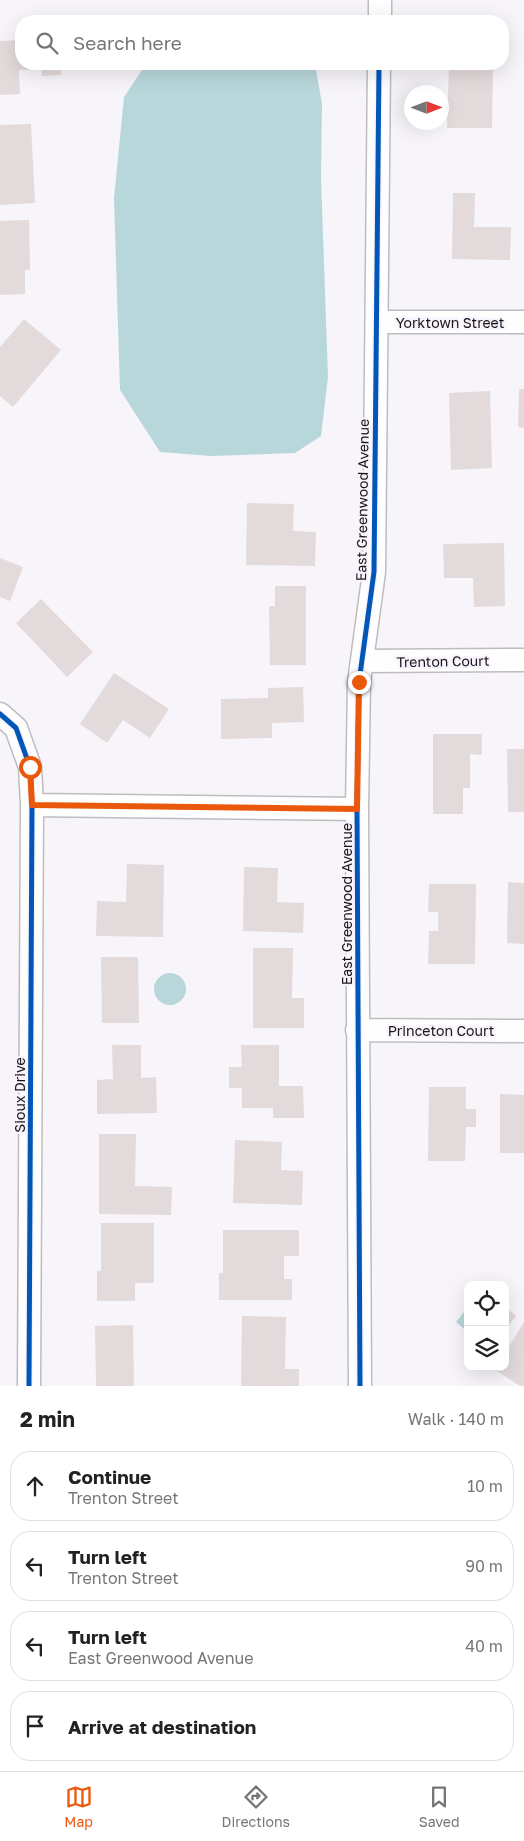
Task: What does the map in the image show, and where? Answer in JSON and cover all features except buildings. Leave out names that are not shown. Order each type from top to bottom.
[{"type":"street","points":[[380,0],[380,15]]},
{"type":"street","name":"East Greenwood Avenue","points":[[360,1386],[357,809],[359,682],[374,572],[379,70]]},
{"type":"street","name":"Yorktown Street","points":[[376,322],[524,322]]},
{"type":"street","name":"Trenton Court","points":[[362,661],[524,660]]},
{"type":"street","name":"Sioux Drive","points":[[0,714],[16,728],[30,767],[32,805],[29,1386]]},
{"type":"street","points":[[32,805],[357,809]]},
{"type":"street","name":"Princeton Court","points":[[357,1030],[524,1031]]},
{"type":"water","points":[[142,70],[316,70],[322,104],[321,178],[328,377],[321,436],[295,453],[211,456],[160,452],[120,390],[114,198],[124,97]]},
{"type":"water","points":[[170,973],[181,978],[186,989],[181,1000],[170,1005],[159,1000],[154,989],[159,978]]},
{"type":"water","points":[[464,1312],[464,1329],[456,1322]]},
{"type":"cycle path","points":[[360,1386],[357,809],[359,682],[374,572],[379,70]]},
{"type":"cycle path","points":[[0,714],[16,728],[30,767],[32,805],[29,1386]]},
{"type":"route","points":[[30,767],[32,805],[357,809],[359,682]]}]
